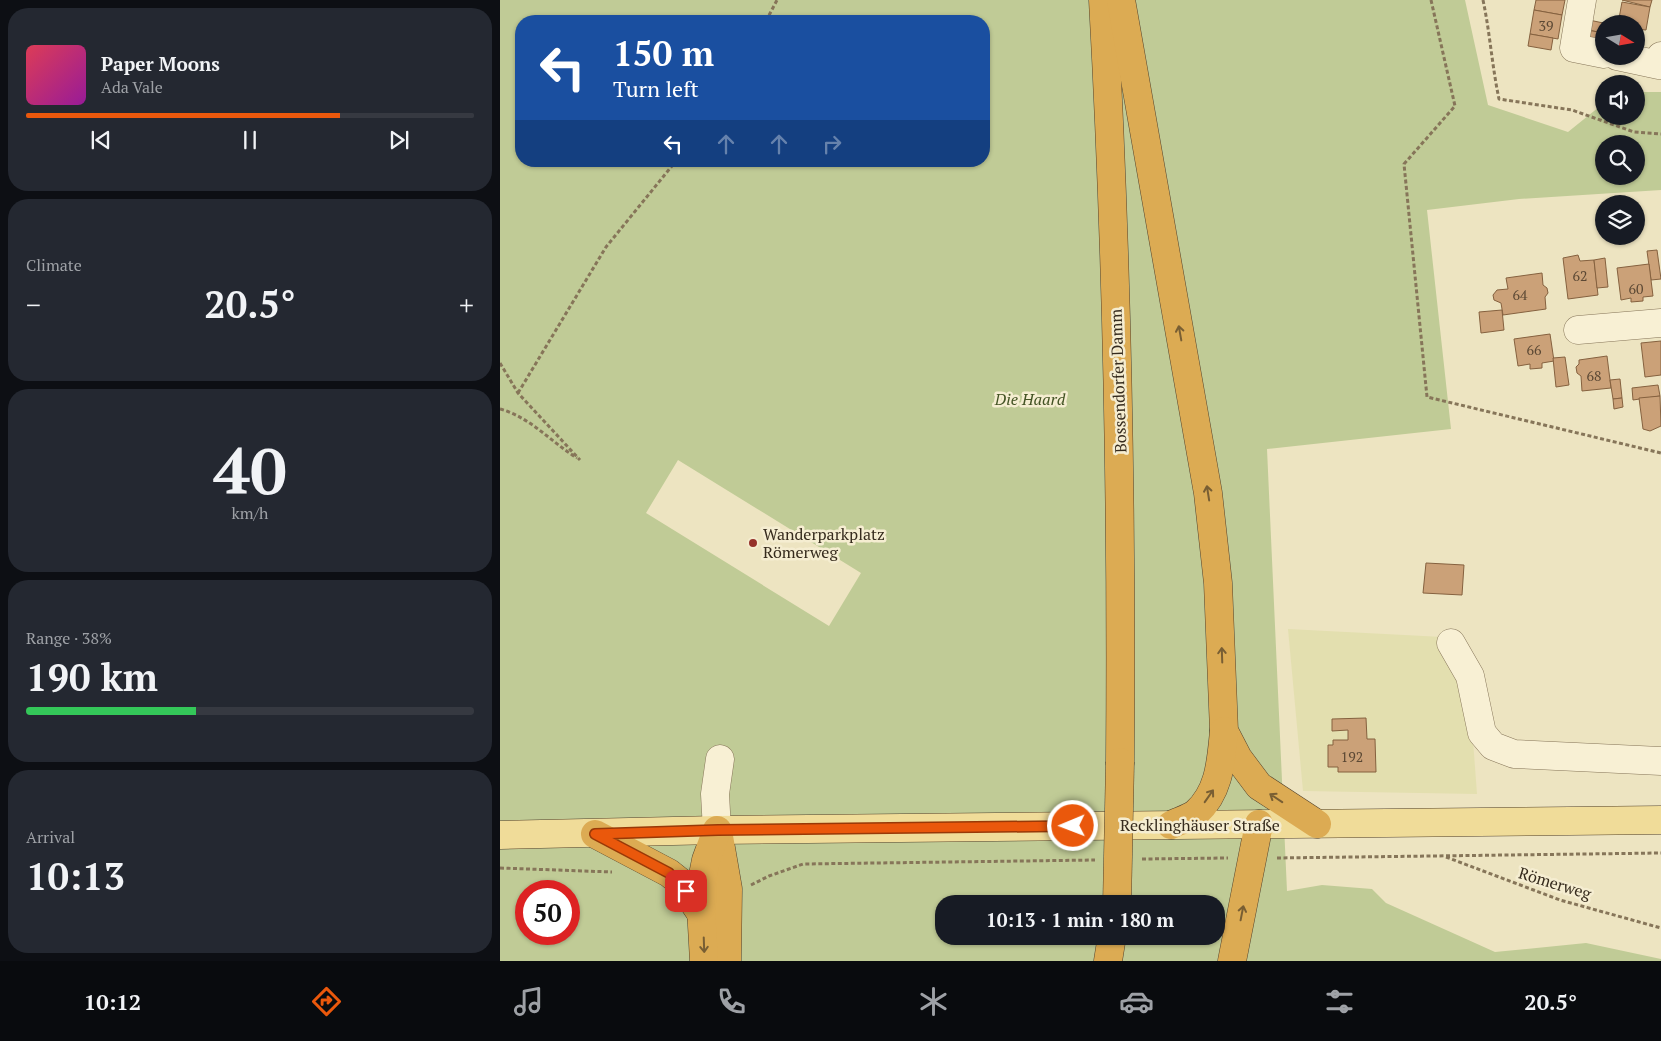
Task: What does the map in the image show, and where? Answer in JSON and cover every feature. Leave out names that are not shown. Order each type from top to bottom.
[{"type":"highway","name":"Bossendorfer Damm","points":[[1103,0],[1111,156],[1120,436],[1120,762],[1117,895]]},
{"type":"highway","points":[[1121,0],[1208,493],[1218,583],[1224,731],[1221,764],[1212,793],[1195,814],[1172,824]]},
{"type":"highway","points":[[1224,731],[1238,758],[1259,786],[1317,824]]},
{"type":"highway","points":[[1232,961],[1259,824]]},
{"type":"highway","points":[[718,830],[728,889],[727,961]]},
{"type":"highway","points":[[704,961],[700,890],[706,860],[718,830]]},
{"type":"highway","points":[[595,834],[669,873],[679,881],[702,916]]},
{"type":"highway","points":[[1108,961],[1112,945]]},
{"type":"highway","points":[[1114,945],[1115,961]]},
{"type":"main road","name":"Recklinghäuser Straße","points":[[500,835],[1172,824],[1661,820]]},
{"type":"street","points":[[1582,0],[1574,48],[1595,52]]},
{"type":"street","points":[[1645,61],[1659,64],[1661,56]]},
{"type":"street","points":[[1578,330],[1661,323]]},
{"type":"street","points":[[1451,643],[1470,676],[1482,733],[1493,746],[1514,754],[1661,761]]},
{"type":"street","points":[[718,830],[715,794],[720,759]]},
{"type":"path","points":[[769,15],[777,0]]},
{"type":"path","points":[[1431,0],[1455,106],[1404,164],[1427,397],[1661,453]]},
{"type":"path","points":[[1483,0],[1499,99],[1572,110],[1634,132],[1661,134]]},
{"type":"path","points":[[518,393],[606,247],[671,167]]},
{"type":"path","points":[[500,363],[518,393],[580,460],[554,444],[534,425],[514,413],[500,409]]},
{"type":"path","points":[[1133,860],[1661,853]]},
{"type":"path","name":"Römerweg","points":[[1443,856],[1560,900],[1661,928]]},
{"type":"path","points":[[728,889],[743,889],[769,876],[803,864],[1103,860]]},
{"type":"path","points":[[500,868],[617,872]]},
{"type":"shaded area","points":[[1288,629],[1443,637],[1470,700],[1477,794],[1303,791]]},
{"type":"green space","name":"Die Haard","points":[[500,0],[1465,0],[1488,105],[1568,132],[1595,110],[1595,125],[1645,125],[1645,92],[1661,92],[1661,190],[1519,199],[1427,210],[1451,429],[1267,449],[1287,891],[1322,885],[1372,889],[1386,903],[1495,952],[1586,943],[1661,959],[1661,961],[500,961]],"holes":[[[678,460],[861,573],[829,626],[646,513]]]},
{"type":"building","points":[[1536,0],[1565,0],[1562,15],[1534,10]]},
{"type":"building","points":[[1622,0],[1652,0],[1650,7]]},
{"type":"building","points":[[1622,2],[1650,7],[1646,30],[1645,15],[1620,15]]},
{"type":"building","points":[[1534,10],[1562,15],[1558,39],[1530,34]]},
{"type":"building","points":[[1589,20],[1595,21],[1595,31],[1587,30]]},
{"type":"building","points":[[1587,30],[1595,31],[1595,42],[1586,40]]},
{"type":"building","points":[[1530,34],[1553,38],[1551,50],[1528,46]]},
{"type":"building","points":[[1657,250],[1661,279],[1651,280],[1647,251]]},
{"type":"building","points":[[1578,255],[1580,261],[1594,260],[1598,295],[1568,299],[1563,258]]},
{"type":"building","points":[[1605,258],[1608,287],[1597,288],[1594,260]]},
{"type":"building","points":[[1649,264],[1653,296],[1643,297],[1643,301],[1631,302],[1631,298],[1621,300],[1617,268]]},
{"type":"building","points":[[1542,273],[1543,285],[1547,288],[1548,293],[1545,297],[1546,309],[1503,315],[1501,303],[1494,300],[1493,295],[1497,290],[1508,289],[1506,278]]},
{"type":"building","points":[[1502,310],[1504,330],[1481,333],[1479,312]]},
{"type":"building","points":[[1550,334],[1554,361],[1542,363],[1542,368],[1530,369],[1530,364],[1518,366],[1514,339]]},
{"type":"building","points":[[1661,341],[1661,375],[1645,377],[1641,343]]},
{"type":"building","points":[[1607,356],[1611,388],[1582,391],[1581,376],[1577,373],[1576,367],[1579,364],[1579,360]]},
{"type":"building","points":[[1565,357],[1569,385],[1556,387],[1553,358]]},
{"type":"building","points":[[1620,379],[1622,398],[1613,399],[1610,380]]},
{"type":"building","points":[[1658,385],[1660,396],[1633,400],[1632,388]]},
{"type":"building","points":[[1660,396],[1661,426],[1650,431],[1643,429],[1639,398]]},
{"type":"building","points":[[1622,398],[1623,407],[1614,409],[1613,399]]},
{"type":"building","points":[[1426,563],[1464,565],[1462,595],[1423,593]]},
{"type":"building","points":[[1366,718],[1367,739],[1375,739],[1376,772],[1338,772],[1338,767],[1328,767],[1328,745],[1333,745],[1333,740],[1348,740],[1348,730],[1332,731],[1332,719]]},
{"type":"place","name":"Wanderparkplatz Römerweg","points":[[753,543]]},
{"type":"route","points":[[686,891],[679,881],[669,873],[595,834],[718,830],[1073,826]]}]
